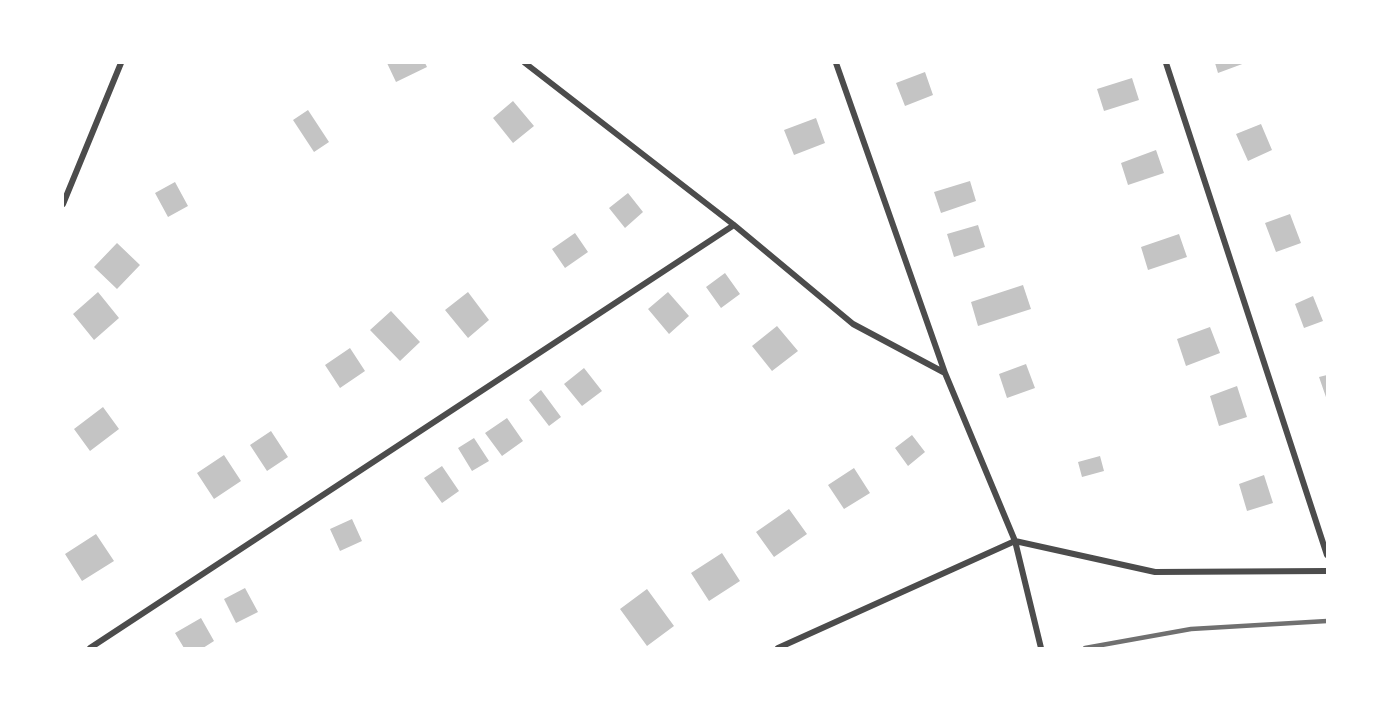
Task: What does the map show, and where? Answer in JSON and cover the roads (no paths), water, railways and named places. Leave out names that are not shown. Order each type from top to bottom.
[{"type":"street","points":[[63,204],[121,63]]},
{"type":"street","points":[[525,63],[734,225],[853,324],[945,373]]},
{"type":"street","points":[[836,63],[945,373],[1015,541],[1041,648]]},
{"type":"street","points":[[1166,63],[1327,555]]},
{"type":"street","points":[[90,648],[734,225]]},
{"type":"street","points":[[778,648],[1015,541],[1155,572],[1327,571]]},
{"type":"railway","points":[[1085,648],[1191,629],[1327,621]]}]
